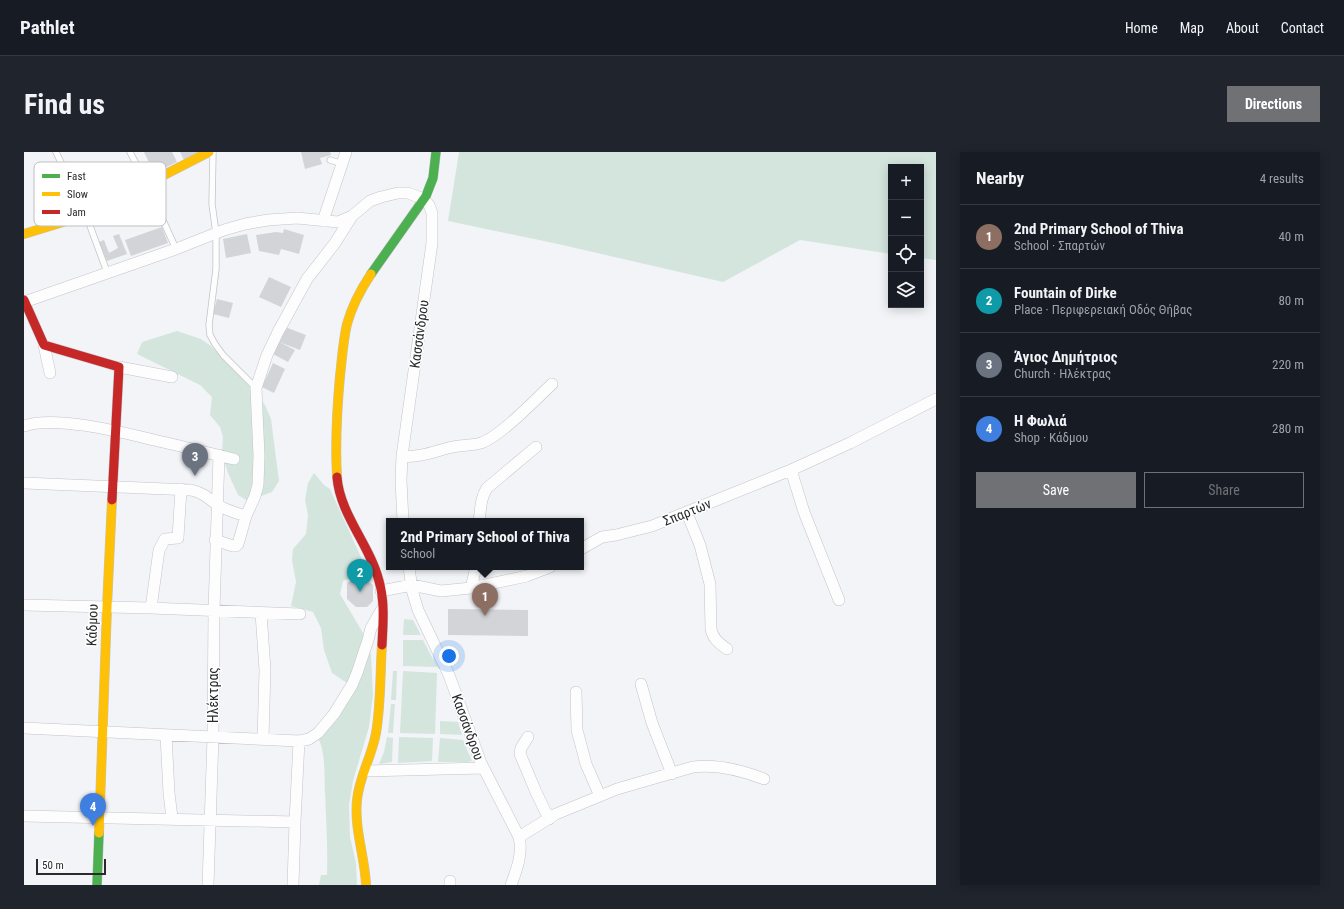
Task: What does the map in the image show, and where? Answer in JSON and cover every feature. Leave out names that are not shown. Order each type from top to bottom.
[{"type":"main road","points":[[166,175],[209,152]]},
{"type":"main road","points":[[366,885],[357,801],[376,734],[379,702],[383,608],[382,591],[370,558],[343,503],[337,482],[336,432],[344,338],[352,309],[365,283],[431,187],[436,152]]},
{"type":"main road","points":[[24,234],[50,226]]},
{"type":"main road","points":[[24,302],[44,345],[119,367]]},
{"type":"main road","name":"Κάδμου","points":[[97,885],[112,487],[119,367]]},
{"type":"street","points":[[323,221],[346,152]]},
{"type":"street","points":[[24,302],[245,224],[268,220],[297,218],[338,222],[352,216],[370,201],[390,194],[408,193],[424,199]]},
{"type":"street","name":"Κασσάνδρου","points":[[403,518],[401,480],[402,456],[432,243],[432,213],[429,205],[424,199]]},
{"type":"street","points":[[215,540],[236,546],[239,543],[246,516],[255,496],[259,478],[256,388],[267,354],[292,304],[307,279],[335,243],[352,216]]},
{"type":"street","points":[[44,345],[50,373]]},
{"type":"street","points":[[119,367],[172,376]]},
{"type":"street","points":[[402,456],[420,456],[451,447],[481,443],[508,425],[552,384]]},
{"type":"street","name":"Σπαρτών","points":[[584,546],[602,537],[652,526],[791,470],[850,443],[936,399]]},
{"type":"street","points":[[24,426],[36,423],[67,424],[116,431],[234,459]]},
{"type":"street","points":[[479,518],[480,503],[488,488],[536,447]]},
{"type":"street","name":"Ηλέκτρας","points":[[208,885],[213,737],[215,540],[219,455]]},
{"type":"street","points":[[791,470],[804,512],[839,600]]},
{"type":"street","points":[[24,483],[181,489],[200,492],[217,504],[246,516]]},
{"type":"street","points":[[152,608],[158,550],[165,540],[178,538],[181,489]]},
{"type":"street","points":[[687,512],[700,545],[710,584],[712,636],[727,649]]},
{"type":"street","name":"Κασσάνδρου","points":[[410,570],[418,610],[449,675],[484,768],[519,837],[521,845],[520,858],[511,885]]},
{"type":"street","points":[[470,588],[475,570]]},
{"type":"street","points":[[382,591],[412,585],[441,591],[470,588],[527,576],[542,570]]},
{"type":"street","points":[[24,605],[300,614]]},
{"type":"street","points":[[24,728],[299,741],[310,739],[318,733],[334,714],[355,679],[371,628],[383,608]]},
{"type":"street","points":[[261,613],[265,670],[262,739]]},
{"type":"street","points":[[641,684],[652,723],[672,774]]},
{"type":"street","points":[[576,692],[576,716],[579,736],[586,764],[600,796]]},
{"type":"street","points":[[166,735],[172,818]]},
{"type":"street","points":[[528,737],[521,748],[520,754],[549,819]]},
{"type":"street","points":[[293,885],[299,741]]},
{"type":"street","points":[[519,837],[556,814],[617,789],[693,767],[704,766],[724,768],[747,772],[764,779]]},
{"type":"street","points":[[366,771],[484,768]]},
{"type":"street","points":[[24,816],[172,818],[295,822]]},
{"type":"lane","points":[[56,152],[61,162]]},
{"type":"lane","points":[[130,152],[135,162]]},
{"type":"lane","points":[[213,152],[212,204],[216,233],[216,269],[209,325],[210,335],[214,344],[256,388]]},
{"type":"lane","points":[[330,160],[343,164]]},
{"type":"lane","points":[[90,226],[107,272]]},
{"type":"lane","points":[[166,226],[176,249]]},
{"type":"shaded area","points":[[459,152],[936,152],[936,260],[924,258],[924,164],[888,164],[888,254],[800,240],[723,282],[558,244],[448,221]]},
{"type":"shaded area","points":[[177,331],[201,339],[211,346],[265,405],[271,419],[279,481],[272,492],[248,501],[238,495],[228,473],[222,453],[223,437],[220,427],[210,415],[212,397],[200,385],[137,354],[142,342]]},
{"type":"shaded area","points":[[314,473],[324,485],[330,489],[365,566],[364,572],[343,581],[340,594],[363,633],[371,655],[373,695],[369,727],[353,781],[349,805],[350,837],[356,863],[357,885],[319,885],[321,875],[327,875],[327,854],[324,764],[321,744],[318,738],[356,689],[332,673],[324,650],[321,628],[313,612],[291,606],[296,582],[292,560],[293,549],[306,534],[308,515],[305,500],[308,483]]},
{"type":"shaded area","points":[[404,619],[413,620],[421,635],[403,635]]},
{"type":"shaded area","points":[[403,640],[423,640],[437,667],[403,666]]},
{"type":"shaded area","points":[[393,671],[397,671],[396,700],[391,700]]},
{"type":"shaded area","points":[[403,671],[437,673],[435,734],[400,733]]},
{"type":"shaded area","points":[[391,704],[395,704],[393,733],[388,733]]},
{"type":"shaded area","points":[[440,721],[458,722],[462,735],[440,734]]},
{"type":"shaded area","points":[[387,737],[393,738],[392,762],[379,764],[384,752]]},
{"type":"shaded area","points":[[399,737],[433,738],[432,761],[398,763]]},
{"type":"shaded area","points":[[440,738],[463,740],[472,761],[438,762]]},
{"type":"building","points":[[144,152],[172,152],[177,162],[166,167],[166,162],[149,162]]},
{"type":"building","points":[[180,152],[201,152],[184,160]]},
{"type":"building","points":[[301,152],[330,152],[331,155],[320,158],[322,164],[305,169]]},
{"type":"building","points":[[162,227],[168,243],[131,256],[125,240]]},
{"type":"building","points":[[284,229],[304,235],[299,254],[281,249],[279,255],[259,251],[256,235],[276,232],[283,233]]},
{"type":"building","points":[[119,234],[127,254],[107,261],[99,242],[104,240],[109,253],[118,248],[113,236]]},
{"type":"building","points":[[247,234],[251,253],[226,258],[223,239]]},
{"type":"building","points":[[269,277],[291,287],[281,307],[259,297]]},
{"type":"building","points":[[217,299],[233,303],[229,318],[213,314]]},
{"type":"building","points":[[285,327],[306,335],[300,350],[279,342],[295,350],[288,362],[271,353]]},
{"type":"building","points":[[273,363],[285,369],[274,393],[262,387]]},
{"type":"building","points":[[354,579],[366,580],[373,585],[373,601],[367,607],[356,607],[347,599],[347,583]]},
{"type":"building","points":[[448,609],[528,610],[528,636],[448,635]]},
{"type":"traffic: fast","points":[[371,274],[426,196],[433,178],[436,152]]},
{"type":"traffic: fast","points":[[97,885],[99,833]]},
{"type":"traffic: slow","points":[[166,174],[209,152]]},
{"type":"traffic: slow","points":[[24,234],[50,226]]},
{"type":"traffic: slow","points":[[337,477],[337,413],[344,337],[354,304],[371,274]]},
{"type":"traffic: slow","points":[[99,833],[112,500]]},
{"type":"traffic: slow","points":[[366,885],[356,811],[358,791],[372,750],[378,722],[382,645]]},
{"type":"traffic: jam","points":[[24,300],[44,345],[119,367],[112,500]]},
{"type":"traffic: jam","points":[[337,477],[339,491],[349,517],[369,555],[379,581],[383,605],[382,645]]},
{"type":"place","name":"Άγιος Δημήτριος","points":[[195,476]]},
{"type":"place","name":"Fountain of Dirke","points":[[360,592]]},
{"type":"place","name":"2nd Primary School of Thiva","points":[[485,616]]},
{"type":"place","name":"Η Φωλιά","points":[[93,826]]}]
